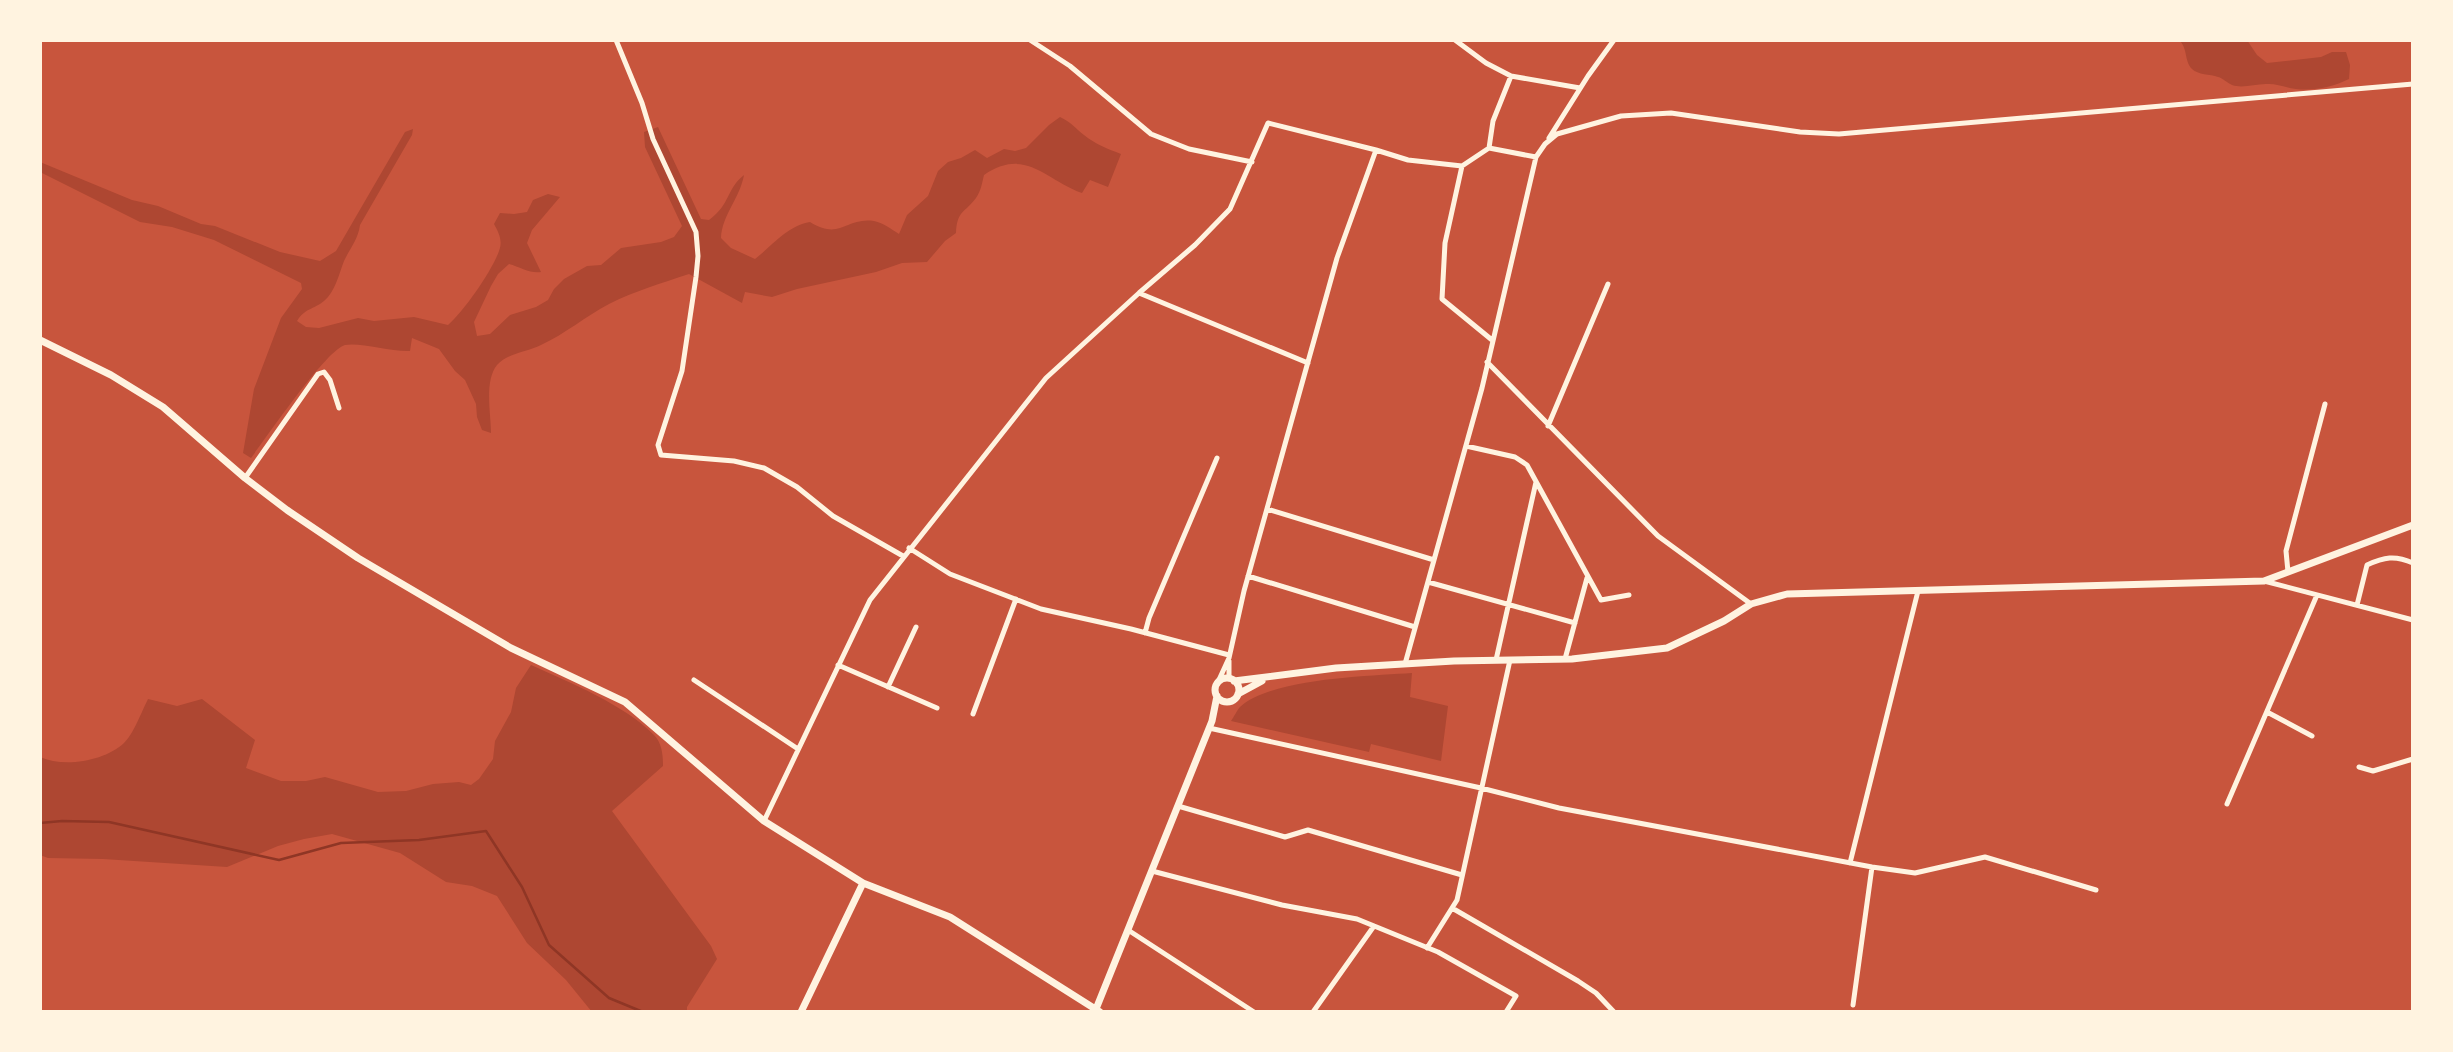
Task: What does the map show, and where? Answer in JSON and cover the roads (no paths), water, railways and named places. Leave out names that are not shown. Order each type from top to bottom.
[{"type":"street","points":[[616,40],[642,103],[653,139],[696,232],[698,245],[696,278],[682,371],[658,444],[661,455],[741,462],[764,468],[797,487],[833,516],[904,556]]},
{"type":"street","points":[[1030,40],[1070,66],[1151,134],[1189,149],[1252,162]]},
{"type":"street","points":[[1455,40],[1486,63],[1511,76],[1580,88]]},
{"type":"street","points":[[1405,664],[1466,446],[1536,157],[1614,40]]},
{"type":"street","points":[[1489,148],[1493,121],[1511,76]]},
{"type":"street","points":[[1545,144],[1557,134],[1621,116],[1671,113],[1800,132],[1839,134],[2413,84]]},
{"type":"street","points":[[764,821],[870,600],[1046,378],[1195,244],[1230,209],[1268,123],[1408,160],[1462,166],[1489,148],[1536,157]]},
{"type":"street","points":[[40,340],[111,375],[163,407],[245,478],[358,558],[512,648],[625,702],[764,821],[863,883],[950,918],[1098,1010],[1210,724],[1217,696],[1215,689],[1229,656],[1248,576],[1337,258],[1376,150]]},
{"type":"street","points":[[1462,166],[1445,243],[1442,299],[1492,340]]},
{"type":"street","points":[[1548,426],[1608,284]]},
{"type":"street","points":[[1139,293],[1308,363]]},
{"type":"street","points":[[1487,362],[1658,536],[1751,604]]},
{"type":"street","points":[[245,478],[318,374],[324,372],[330,380],[339,408]]},
{"type":"street","points":[[2288,572],[2286,551],[2325,404]]},
{"type":"street","points":[[1466,446],[1515,457],[1527,465],[1601,600],[1629,595]]},
{"type":"street","points":[[1145,633],[1217,458]]},
{"type":"street","points":[[1496,660],[1536,482]]},
{"type":"street","points":[[1267,509],[1434,561]]},
{"type":"street","points":[[2264,581],[2413,525]]},
{"type":"street","points":[[909,548],[950,574],[1041,609],[1229,656]]},
{"type":"street","points":[[2357,606],[2367,565],[2385,556],[2413,562]]},
{"type":"street","points":[[1248,576],[1415,627]]},
{"type":"street","points":[[1565,660],[1587,577]]},
{"type":"street","points":[[1218,682],[1336,668],[1496,660],[1565,660],[1667,648],[1724,621],[1751,604],[1787,594],[2264,581],[2413,620]]},
{"type":"street","points":[[1428,582],[1575,623]]},
{"type":"street","points":[[1850,863],[1918,591]]},
{"type":"street","points":[[2227,804],[2317,595]]},
{"type":"street","points":[[974,714],[1016,600]]},
{"type":"street","points":[[888,687],[916,627]]},
{"type":"street","points":[[1229,656],[1232,680],[1238,687],[1238,694]]},
{"type":"street","points":[[1427,948],[1457,900],[1510,660]]},
{"type":"street","points":[[838,665],[937,708]]},
{"type":"street","points":[[1210,724],[1226,702],[1266,678]]},
{"type":"street","points":[[694,680],[798,749]]},
{"type":"street","points":[[1217,696],[1226,702]]},
{"type":"street","points":[[2267,712],[2312,736]]},
{"type":"street","points":[[1210,724],[1559,808],[1850,863],[1914,873],[1984,857],[2096,890]]},
{"type":"street","points":[[2359,767],[2373,771],[2413,759]]},
{"type":"street","points":[[1178,806],[1285,837],[1308,830],[1462,874]]},
{"type":"street","points":[[1853,1005],[1872,867]]},
{"type":"street","points":[[1152,871],[1282,905],[1357,919],[1427,948],[1516,996],[1506,1012]]},
{"type":"street","points":[[801,1012],[863,883]]},
{"type":"street","points":[[1452,908],[1597,993],[1614,1012]]},
{"type":"street","points":[[1313,1012],[1374,926]]},
{"type":"street","points":[[1128,930],[1254,1012]]},
{"type":"waterway","points":[[40,823],[109,822],[279,860],[341,843],[419,840],[486,831],[522,887],[549,945],[609,998],[643,1012]]}]
